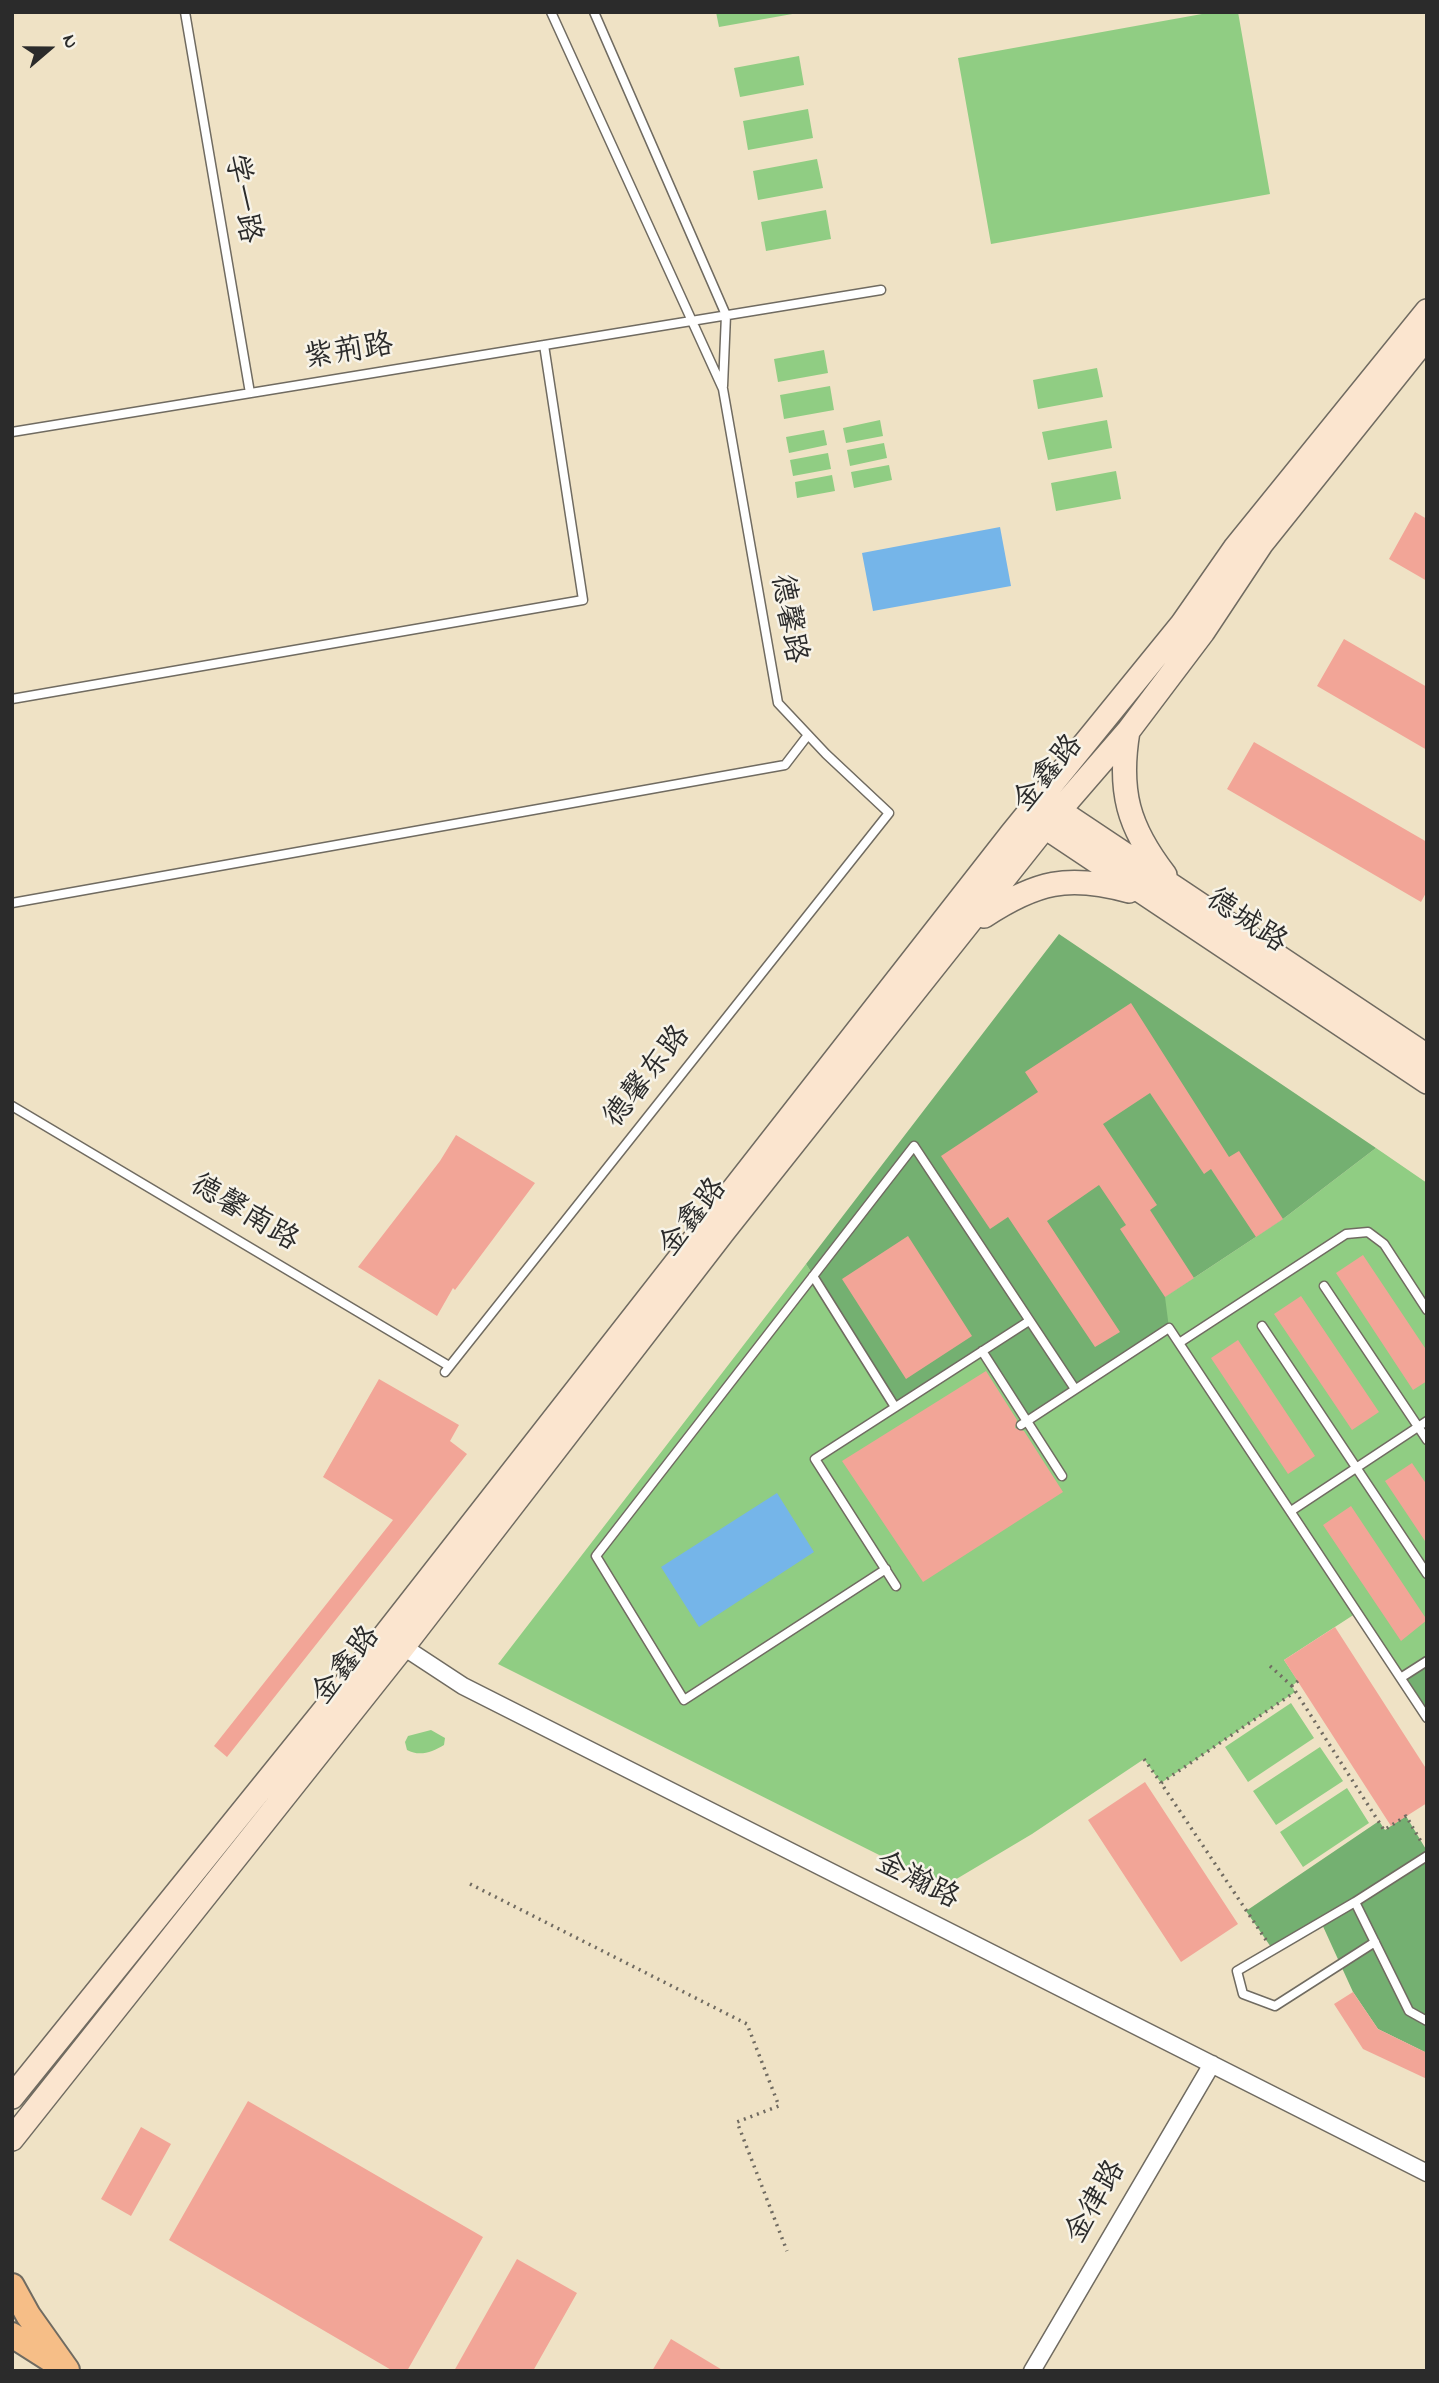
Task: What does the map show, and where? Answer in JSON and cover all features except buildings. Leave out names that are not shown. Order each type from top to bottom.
[{"type":"main road","points":[[12,2286],[68,2370]]},
{"type":"main road","points":[[12,2335],[68,2370]]},
{"type":"street","name":"金鑫路","points":[[12,2097],[394,1641],[966,928],[1044,813],[1235,548],[1427,311]]},
{"type":"street","name":"金鑫路","points":[[12,2139],[394,1641],[1044,813],[1129,730],[1203,632],[1262,543],[1427,337]]},
{"type":"street","points":[[1129,730],[1125,754],[1127,807],[1136,834],[1178,891]]},
{"type":"street","name":"德城路","points":[[1044,813],[1178,891],[1427,1056]]},
{"type":"street","name":"德城路","points":[[1044,813],[1149,897],[1427,1082]]},
{"type":"street","points":[[966,928],[1008,900],[1052,883],[1074,880],[1102,884],[1149,897]]},
{"type":"street","name":"金瀚路","points":[[394,1641],[463,1686],[1427,2173]]},
{"type":"street","name":"金律路","points":[[1032,2371],[1212,2064]]},
{"type":"lane","name":"学一路","points":[[186,12],[250,393]]},
{"type":"lane","name":"德馨路","points":[[551,12],[723,389]]},
{"type":"lane","name":"德馨路","points":[[594,12],[726,315],[723,389],[778,703],[889,813]]},
{"type":"lane","name":"紫荊路","points":[[12,432],[881,290]]},
{"type":"lane","points":[[12,699],[583,600],[544,345]]},
{"type":"lane","points":[[12,903],[785,765],[808,735]]},
{"type":"lane","name":"德馨东路","points":[[447,1369],[889,813]]},
{"type":"lane","name":"德馨南路","points":[[12,1106],[125,1170],[447,1369]]},
{"type":"lane","points":[[886,1569],[684,1700],[596,1556],[914,1146],[1075,1389]]},
{"type":"lane","points":[[1179,1343],[1346,1234],[1368,1231],[1384,1244],[1427,1310]]},
{"type":"lane","points":[[813,1276],[895,1407]]},
{"type":"lane","points":[[1324,1286],[1427,1440]]},
{"type":"lane","points":[[897,1586],[814,1459],[1029,1321]]},
{"type":"lane","points":[[1262,1326],[1427,1574]]},
{"type":"lane","points":[[1023,1423],[1169,1328],[1427,1718]]},
{"type":"lane","points":[[982,1352],[1023,1423],[1062,1476]]},
{"type":"lane","points":[[1291,1511],[1427,1421]]},
{"type":"lane","points":[[1402,1677],[1427,1661]]},
{"type":"lane","points":[[1375,1942],[1275,2006],[1243,1994],[1237,1971],[1355,1902],[1427,1853]]},
{"type":"lane","points":[[1355,1902],[1409,2011],[1427,2021]]},
{"type":"path","points":[[1270,1666],[1292,1686],[1384,1830],[1406,1816],[1427,1853]]},
{"type":"path","points":[[1292,1686],[1298,1682]]},
{"type":"path","points":[[1161,1783],[1295,1692]]},
{"type":"path","points":[[1144,1759],[1273,1950]]},
{"type":"path","points":[[470,1884],[747,2024],[779,2106],[737,2122],[787,2251]]},
{"type":"green space","points":[[716,12],[798,12],[798,13],[719,27]]},
{"type":"green space","points":[[1213,12],[1238,12],[1270,194],[991,244],[958,58]]},
{"type":"green space","points":[[799,56],[804,85],[740,97],[734,68]]},
{"type":"green space","points":[[808,109],[813,138],[748,150],[743,121]]},
{"type":"green space","points":[[817,159],[823,188],[758,200],[753,171]]},
{"type":"green space","points":[[826,210],[831,239],[766,251],[761,222]]},
{"type":"green space","points":[[824,350],[828,373],[778,382],[774,359]]},
{"type":"green space","points":[[1097,368],[1103,397],[1038,409],[1033,380]]},
{"type":"green space","points":[[830,386],[834,410],[784,419],[780,395]]},
{"type":"green space","points":[[880,420],[883,436],[846,443],[843,428]]},
{"type":"green space","points":[[1107,420],[1112,448],[1048,460],[1042,432]]},
{"type":"green space","points":[[824,430],[827,445],[789,453],[786,437]]},
{"type":"green space","points":[[884,443],[887,458],[850,466],[847,450]]},
{"type":"green space","points":[[828,453],[831,469],[793,476],[790,460]]},
{"type":"green space","points":[[889,465],[892,480],[854,488],[851,472]]},
{"type":"green space","points":[[1116,471],[1121,499],[1056,511],[1051,483]]},
{"type":"green space","points":[[832,475],[835,491],[797,498],[795,482]]},
{"type":"green space","points":[[1059,934],[1376,1148],[1283,1219],[1165,1297],[1169,1328],[1026,1421],[982,1352],[895,1407],[806,1264]]},
{"type":"green space","points":[[1376,1148],[1427,1183],[1427,1661],[1402,1677],[1358,1612],[1284,1660],[1298,1681],[1292,1686],[1295,1692],[1161,1783],[1144,1759],[1032,1834],[943,1887],[498,1664],[806,1264],[895,1407],[982,1351],[1165,1297],[1283,1219]]},
{"type":"green space","points":[[1427,1661],[1427,1718],[1402,1677]]},
{"type":"green space","points":[[1291,1703],[1314,1738],[1248,1782],[1225,1747]]},
{"type":"green space","points":[[431,1730],[445,1738],[444,1745],[426,1753],[407,1750],[405,1742],[408,1736]]},
{"type":"green space","points":[[1320,1747],[1343,1781],[1276,1825],[1253,1791]]},
{"type":"green space","points":[[1347,1788],[1369,1823],[1303,1867],[1280,1832]]},
{"type":"green space","points":[[1406,1816],[1427,1851],[1427,2053],[1378,2029],[1353,1992],[1321,1922],[1273,1950],[1246,1911],[1379,1821],[1385,1830]]},
{"type":"water","points":[[1000,527],[1011,586],[873,611],[862,553]]},
{"type":"water","points":[[777,1493],[814,1552],[699,1627],[661,1567]]}]
